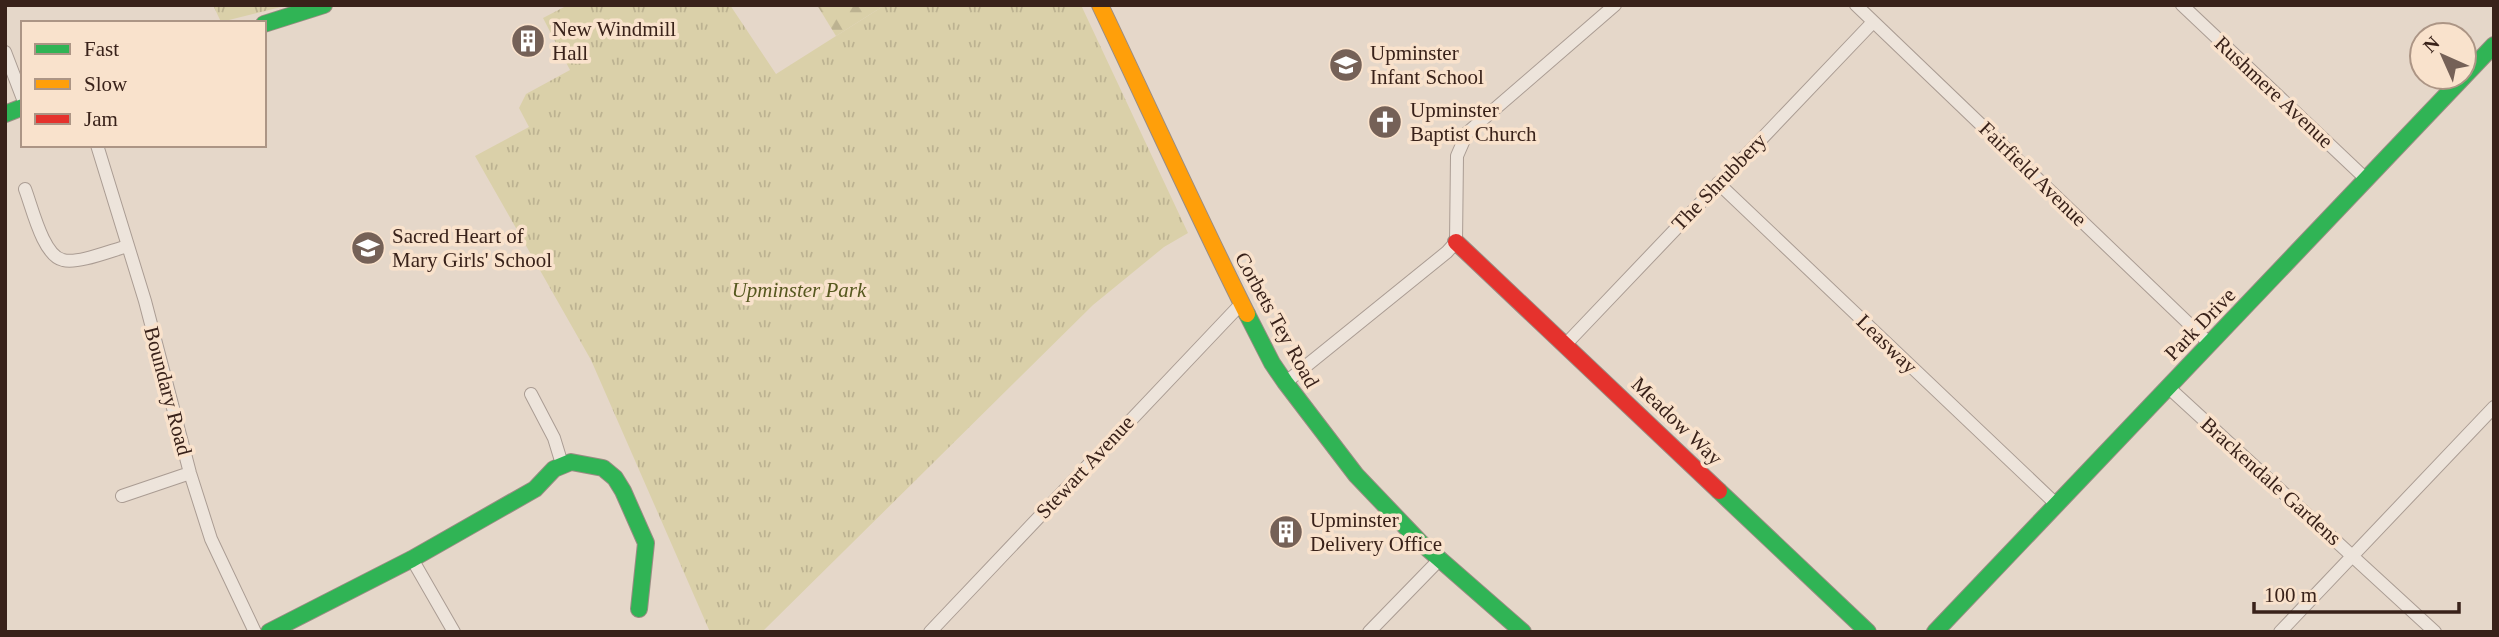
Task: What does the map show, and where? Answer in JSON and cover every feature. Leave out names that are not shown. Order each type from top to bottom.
[{"type":"street","points":[[266,23],[324,5]]},
{"type":"street","name":"Corbets Tey Road","points":[[1100,5],[1179,170],[1200,221],[1241,304],[1285,383],[1317,429],[1381,502],[1523,632]]},
{"type":"street","points":[[1285,383],[1456,242],[1457,156],[1467,133],[1615,5]]},
{"type":"street","name":"Fairfield Avenue","points":[[1856,5],[2210,343]]},
{"type":"street","name":"Rushmere Avenue","points":[[2182,5],[2366,179]]},
{"type":"street","name":"The Shrubbery","points":[[1566,344],[1873,22]]},
{"type":"street","name":"Park Drive","points":[[1935,632],[2494,46]]},
{"type":"street","points":[[5,52],[21,94]]},
{"type":"street","name":"Boundary Road","points":[[98,147],[211,539],[255,632]]},
{"type":"street","name":"Leasway","points":[[1718,183],[2056,504]]},
{"type":"street","points":[[25,188],[48,251],[62,260],[80,259],[128,246]]},
{"type":"street","name":"Meadow Way","points":[[1456,242],[1868,632]]},
{"type":"street","name":"Stewart Avenue","points":[[929,632],[1241,304]]},
{"type":"street","name":"Brackendale Gardens","points":[[2168,387],[2435,632]]},
{"type":"street","points":[[531,394],[554,438],[562,464]]},
{"type":"street","points":[[2280,632],[2494,407]]},
{"type":"street","points":[[269,632],[412,559],[536,489],[554,469],[571,462],[603,468],[615,478],[623,491],[646,543],[639,609]]},
{"type":"street","points":[[122,496],[190,473]]},
{"type":"street","points":[[1369,632],[1441,558]]},
{"type":"street","points":[[412,559],[454,632]]},
{"type":"green space","points":[[213,5],[289,5],[225,21],[221,21]]},
{"type":"green space","name":"Upminster Park","points":[[568,5],[730,5],[776,74],[885,5],[1081,5],[1188,233],[1164,247],[1093,305],[762,632],[710,632],[591,360],[475,156],[529,127],[519,108],[526,94],[570,70],[543,18]]},
{"type":"green space","points":[[817,5],[885,5],[836,36]]},
{"type":"traffic: fast","points":[[266,23],[324,5]]},
{"type":"traffic: fast","points":[[1935,632],[2494,45]]},
{"type":"traffic: fast","points":[[5,114],[21,108]]},
{"type":"traffic: fast","points":[[1247,314],[1272,363],[1356,475],[1420,542],[1523,632]]},
{"type":"traffic: fast","points":[[269,632],[412,559],[535,489],[554,469],[571,462],[603,468],[615,478],[623,491],[646,543],[639,609]]},
{"type":"traffic: fast","points":[[1719,491],[1868,632]]},
{"type":"traffic: slow","points":[[1100,5],[1247,314]]},
{"type":"traffic: jam","points":[[1456,242],[1719,491]]},
{"type":"place","name":"New Windmill Hall","points":[[528,41]]},
{"type":"place","name":"Upminster Infant School","points":[[1346,65]]},
{"type":"place","name":"Upminster Baptist Church","points":[[1385,122]]},
{"type":"place","name":"Sacred Heart of Mary Girls' School","points":[[368,248]]},
{"type":"place","name":"Upminster Delivery Office","points":[[1286,532]]}]
